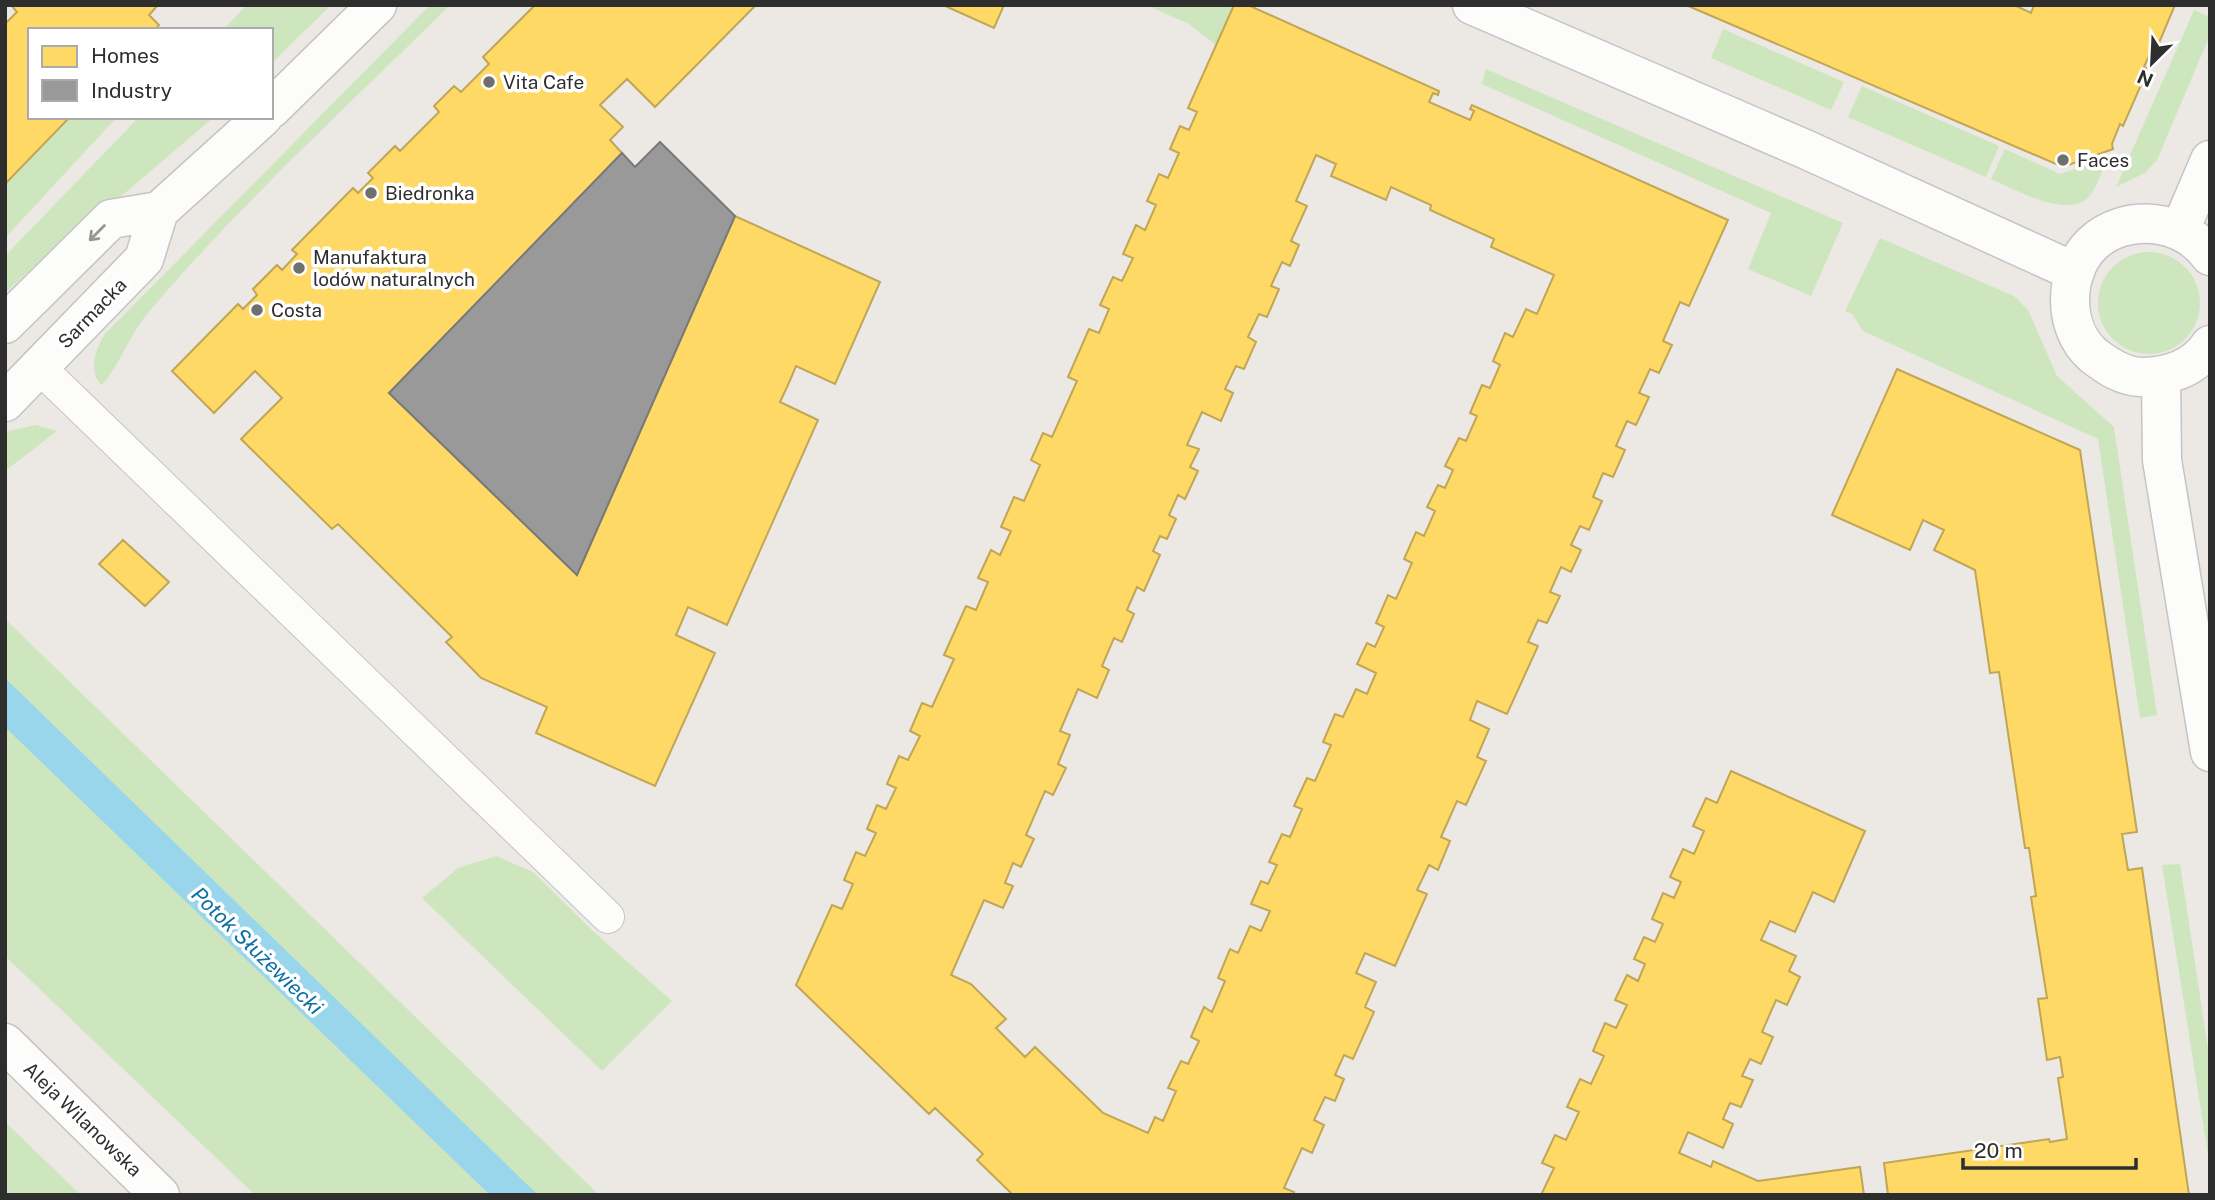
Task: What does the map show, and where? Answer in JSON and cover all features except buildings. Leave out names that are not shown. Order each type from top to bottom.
[{"type":"street","points":[[273,107],[377,5]]},
{"type":"street","points":[[1472,5],[1794,145],[2075,272]]},
{"type":"street","points":[[5,324],[111,219],[159,211],[261,119]]},
{"type":"street","points":[[2180,230],[2210,160]]},
{"type":"street","name":"Sarmacka","points":[[5,402],[144,259],[159,211]]},
{"type":"street","points":[[2210,256],[2203,247],[2180,230],[2150,223],[2119,228],[2092,244],[2075,272],[2069,299],[2073,326],[2087,349],[2108,367],[2133,376],[2161,377],[2187,367],[2210,345]]},
{"type":"street","points":[[2161,377],[2162,460],[2210,752]]},
{"type":"street","name":"Aleja Wilanowska","points":[[5,1043],[160,1195]]},
{"type":"lane","points":[[40,368],[608,917]]},
{"type":"green space","points":[[247,5],[331,5],[273,62],[273,28],[225,28]]},
{"type":"green space","points":[[430,5],[450,5],[257,194],[183,273],[141,322],[115,368],[102,385],[95,374],[94,360],[105,334]]},
{"type":"green space","points":[[1146,5],[1234,5],[1216,45],[1189,24]]},
{"type":"green space","points":[[2194,10],[2210,17],[2210,35],[2157,160],[2145,173],[2116,187]]},
{"type":"green space","points":[[1723,29],[1844,82],[1831,110],[1711,58]]},
{"type":"green space","points":[[1486,69],[1843,223],[1811,296],[1748,269],[1771,213],[1482,84]]},
{"type":"green space","points":[[1862,86],[1999,146],[1986,177],[1848,117]]},
{"type":"green space","points":[[68,119],[115,119],[5,238],[5,183]]},
{"type":"green space","points":[[137,119],[212,119],[78,233],[64,238],[5,293],[5,256]]},
{"type":"green space","points":[[2005,149],[2060,174],[2107,159],[2091,194],[2082,202],[2071,205],[2057,204],[2028,196],[1991,179]]},
{"type":"green space","points":[[1880,238],[2014,296],[2028,310],[2057,376],[2114,427],[2157,715],[2140,718],[2098,439],[1863,331],[1852,314],[1845,311]]},
{"type":"green space","points":[[2149,252],[2169,256],[2185,267],[2196,283],[2200,303],[2196,323],[2185,339],[2169,350],[2149,354],[2129,350],[2113,339],[2102,323],[2098,303],[2102,283],[2113,267],[2129,256]]},
{"type":"green space","points":[[35,425],[57,431],[5,471],[5,432]]},
{"type":"green space","points":[[5,619],[599,1195],[255,1195],[5,956]]},
{"type":"green space","points":[[496,856],[533,872],[594,932],[672,1001],[602,1071],[422,898],[458,868]]},
{"type":"green space","points":[[2180,864],[2210,1062],[2210,1167],[2162,865]]},
{"type":"green space","points":[[5,1122],[81,1195],[7,1195]]},
{"type":"water","name":"Potok Służewiecki","points":[[5,678],[538,1195],[490,1195],[5,727]]},
{"type":"place","name":"Vita Cafe","points":[[489,82]]},
{"type":"place","name":"Faces","points":[[2063,160]]},
{"type":"place","name":"Biedronka","points":[[371,193]]},
{"type":"place","name":"Manufaktura lodów naturalnych","points":[[299,268]]},
{"type":"place","name":"Costa","points":[[257,310]]}]
